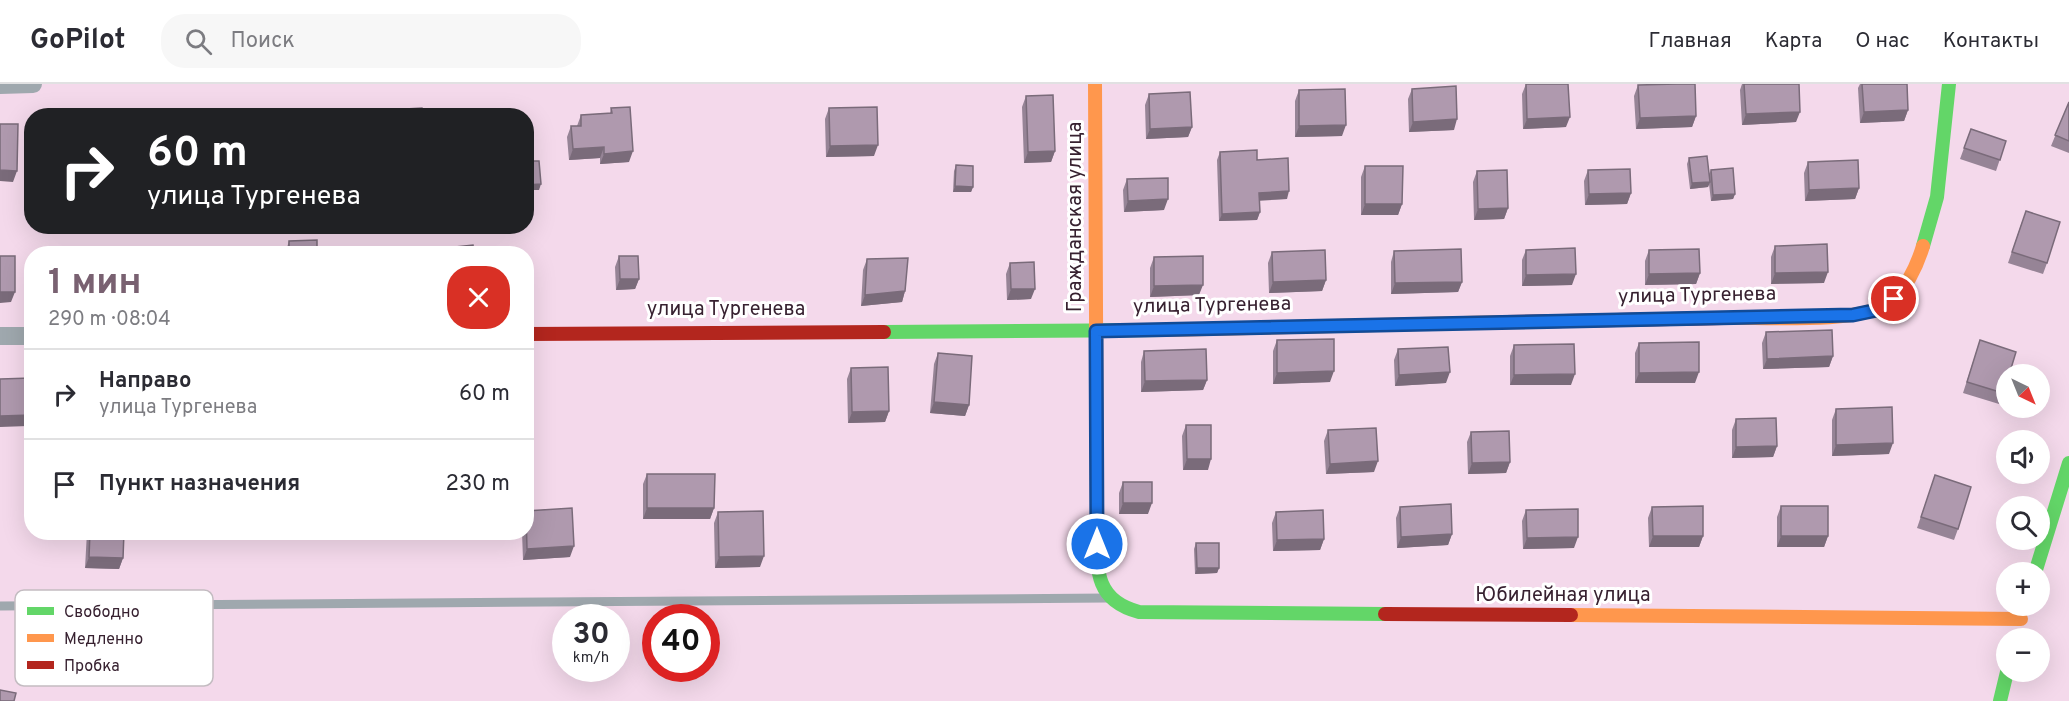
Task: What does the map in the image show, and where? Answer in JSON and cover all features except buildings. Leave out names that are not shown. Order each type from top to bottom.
[{"type":"street","points":[[0,85],[33,84]]},
{"type":"street","name":"Гражданская улица","points":[[1095,84],[1097,568],[1100,584],[1109,598]]},
{"type":"street","name":"улица Тургенева","points":[[534,334],[1096,331],[1853,315],[1877,310],[1894,299],[1908,279],[1922,250],[1941,175],[1949,84]]},
{"type":"street","points":[[0,336],[24,336]]},
{"type":"street","points":[[2038,562],[2069,463]]},
{"type":"street","name":"Юбилейная улица","points":[[1109,598],[1123,609],[1139,612],[2022,618]]},
{"type":"street","points":[[2000,701],[2005,682]]},
{"type":"lane","points":[[213,604],[1109,598]]},
{"type":"lane","points":[[0,606],[15,606]]},
{"type":"traffic: fast","points":[[1923,246],[1937,197],[1949,84]]},
{"type":"traffic: fast","points":[[884,332],[1164,330]]},
{"type":"traffic: fast","points":[[2038,562],[2069,463]]},
{"type":"traffic: fast","points":[[1097,529],[1098,569],[1105,590],[1124,607],[1139,612],[1385,614]]},
{"type":"traffic: fast","points":[[2000,701],[2005,682]]},
{"type":"traffic: slow","points":[[1095,84],[1097,529]]},
{"type":"traffic: slow","points":[[1723,318],[1832,317],[1873,310],[1887,304],[1905,286],[1923,246]]},
{"type":"traffic: slow","points":[[1164,330],[1506,322]]},
{"type":"traffic: slow","points":[[1571,615],[2021,619]]},
{"type":"traffic: jam","points":[[1506,322],[1723,318]]},
{"type":"traffic: jam","points":[[534,334],[884,332]]},
{"type":"traffic: jam","points":[[1385,614],[1571,615]]},
{"type":"route","points":[[1097,544],[1096,331],[1853,315],[1877,310],[1894,299]]}]
